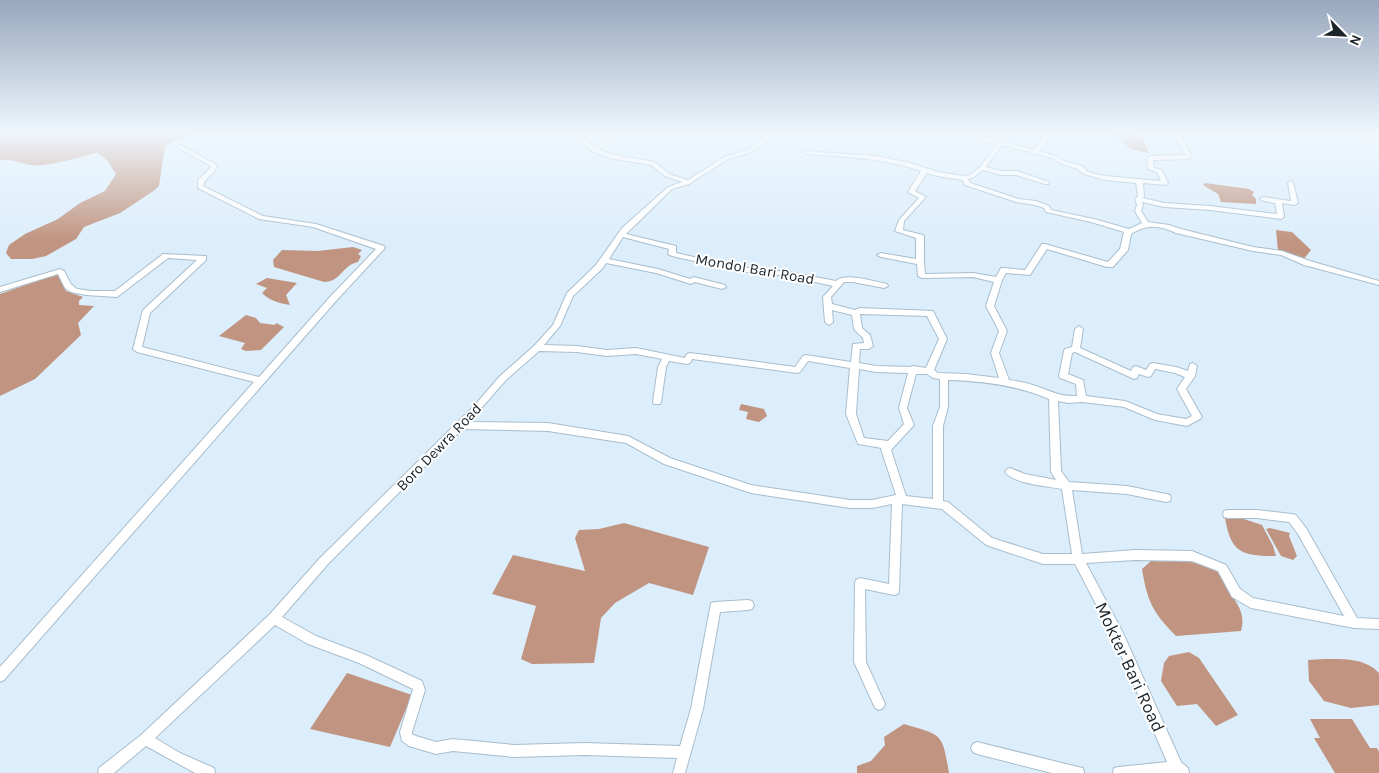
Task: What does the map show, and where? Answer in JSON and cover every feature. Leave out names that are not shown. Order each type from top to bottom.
[{"type":"street","points":[[0,676],[381,248],[314,225],[264,218],[200,187],[201,180],[212,170]]},
{"type":"street","points":[[662,170],[688,182]]},
{"type":"street","name":"Boro Dewra Road","points":[[104,773],[145,739],[274,618],[324,561],[462,425],[503,378],[537,348],[556,326],[570,294],[604,260],[638,216],[670,188],[688,182],[707,170]]},
{"type":"street","points":[[925,170],[964,178],[972,176],[979,170]]},
{"type":"street","points":[[925,170],[911,192],[923,197],[901,222],[899,231],[920,237],[922,276],[973,275],[998,280]]},
{"type":"street","points":[[990,170],[1001,173],[1018,173],[1047,183]]},
{"type":"street","points":[[1084,170],[1086,173],[1105,178],[1164,183],[1160,171],[1156,170]]},
{"type":"street","points":[[964,178],[968,184],[1018,201],[1036,203],[1047,207],[1048,211],[1092,220],[1131,232]]},
{"type":"street","points":[[1139,181],[1141,196],[1138,199],[1140,205],[1138,211],[1146,224]]},
{"type":"street","points":[[1264,199],[1295,203],[1291,183]]},
{"type":"street","points":[[1138,199],[1164,205],[1210,208],[1281,217],[1278,201]]},
{"type":"street","points":[[1005,382],[995,353],[1003,331],[990,306],[998,280],[1004,270],[1027,273],[1045,246],[1110,265],[1124,250],[1128,232],[1146,224],[1169,227],[1253,250],[1282,253],[1307,263],[1379,283]]},
{"type":"street","name":"Mondol Bari Road","points":[[622,235],[673,248],[672,254],[754,272],[789,274],[837,284],[845,279],[884,286]]},
{"type":"street","points":[[881,255],[920,262]]},
{"type":"street","points":[[0,290],[60,270],[71,290],[93,294],[118,294],[166,256],[203,258],[146,312],[137,349],[262,381]]},
{"type":"street","points":[[604,260],[658,271],[692,282],[694,279],[722,287]]},
{"type":"street","points":[[829,322],[827,297],[837,284]]},
{"type":"street","points":[[828,306],[856,313],[860,311],[930,313],[943,339],[929,371]]},
{"type":"street","points":[[856,313],[858,329],[867,337],[869,346],[856,346],[851,414],[861,441],[890,445]]},
{"type":"street","points":[[1076,349],[1079,329]]},
{"type":"street","points":[[537,348],[577,349],[607,354],[636,351],[687,362],[690,356],[796,370],[806,358],[876,369],[913,369],[929,371],[936,376],[1005,382],[1033,388],[1053,397],[1068,400],[1082,398],[1126,404],[1155,417],[1187,424],[1197,417],[1181,388],[1191,376],[1193,366]]},
{"type":"street","points":[[1082,398],[1080,382],[1062,376],[1068,351],[1076,349],[1134,376],[1136,369],[1148,374],[1153,366],[1176,370],[1191,376]]},
{"type":"street","points":[[657,402],[662,367],[666,359],[664,356]]},
{"type":"street","points":[[879,704],[860,662],[860,583],[894,590],[899,500],[886,450],[909,425],[903,408],[913,369]]},
{"type":"street","points":[[938,504],[938,426],[944,407],[944,376]]},
{"type":"street","name":"Mokter Bari Road","points":[[1053,397],[1056,472],[1066,486],[1078,559],[1119,637],[1180,770]]},
{"type":"street","points":[[462,425],[548,427],[628,440],[667,461],[712,477],[751,489],[798,498],[850,504],[872,504],[899,500],[944,505],[989,541],[1043,559],[1078,559],[1135,554],[1192,556],[1222,568],[1236,593],[1251,603],[1354,623],[1379,624]]},
{"type":"street","points":[[1010,472],[1023,478],[1066,486],[1127,490],[1166,498]]},
{"type":"street","points":[[1228,514],[1257,514],[1292,518],[1302,531],[1354,623]]},
{"type":"street","points":[[679,773],[697,709],[715,607],[748,605]]},
{"type":"street","points":[[274,618],[312,640],[362,659],[418,685],[417,700],[406,732],[406,737],[413,742],[436,748],[453,746],[514,751],[585,749],[685,752]]},
{"type":"street","points":[[145,739],[209,773]]},
{"type":"street","points":[[977,748],[1078,773]]},
{"type":"street","points":[[1119,773],[1180,770]]},
{"type":"shaded area","points":[[113,170],[161,170],[159,186],[155,190],[120,213],[84,227],[76,239],[46,256],[32,259],[11,259],[6,253],[9,245],[25,234],[58,219],[80,203],[105,191],[116,174]]},
{"type":"shaded area","points":[[1205,183],[1249,189],[1254,192],[1252,195],[1256,199],[1256,204],[1221,202],[1218,194],[1203,185]]},
{"type":"shaded area","points":[[1276,230],[1292,232],[1311,250],[1303,260],[1278,251]]},
{"type":"shaded area","points":[[353,247],[362,250],[358,254],[361,256],[358,262],[348,266],[330,281],[324,282],[274,267],[273,260],[282,250],[318,251]]},
{"type":"shaded area","points":[[57,274],[66,291],[83,297],[79,301],[79,305],[94,306],[78,323],[81,335],[35,379],[0,396],[0,294]]},
{"type":"shaded area","points":[[267,278],[297,283],[286,295],[290,305],[268,298],[262,293],[267,288],[256,284]]},
{"type":"shaded area","points":[[246,315],[256,318],[260,323],[275,325],[276,323],[284,327],[261,350],[246,351],[241,349],[245,343],[219,336]]},
{"type":"shaded area","points":[[741,404],[764,409],[767,416],[759,422],[746,419],[748,412],[739,410]]},
{"type":"shaded area","points":[[1225,518],[1241,518],[1262,525],[1276,556],[1255,555],[1240,550],[1231,539]]},
{"type":"shaded area","points":[[624,523],[709,547],[693,595],[649,583],[615,603],[601,618],[594,663],[532,664],[521,659],[536,606],[492,594],[513,555],[585,571],[575,538],[579,530],[599,529]]},
{"type":"shaded area","points":[[1270,528],[1290,533],[1289,536],[1297,556],[1293,560],[1281,556],[1266,529]]},
{"type":"shaded area","points":[[1151,561],[1191,562],[1218,571],[1226,580],[1241,612],[1241,631],[1176,636],[1156,613],[1146,590],[1142,569]]},
{"type":"shaded area","points":[[1189,652],[1199,658],[1238,715],[1216,726],[1197,704],[1177,706],[1161,681],[1164,663],[1169,656]]},
{"type":"shaded area","points":[[1308,660],[1354,660],[1367,664],[1379,673],[1379,705],[1351,708],[1324,701],[1309,681]]},
{"type":"shaded area","points":[[347,673],[412,695],[390,747],[310,729]]},
{"type":"shaded area","points":[[1310,719],[1352,719],[1370,748],[1377,748],[1379,752],[1379,773],[1335,773],[1314,738],[1320,738]]},
{"type":"shaded area","points":[[904,724],[934,734],[938,738],[942,743],[949,773],[857,773],[857,766],[871,761],[885,745],[884,737]]}]
